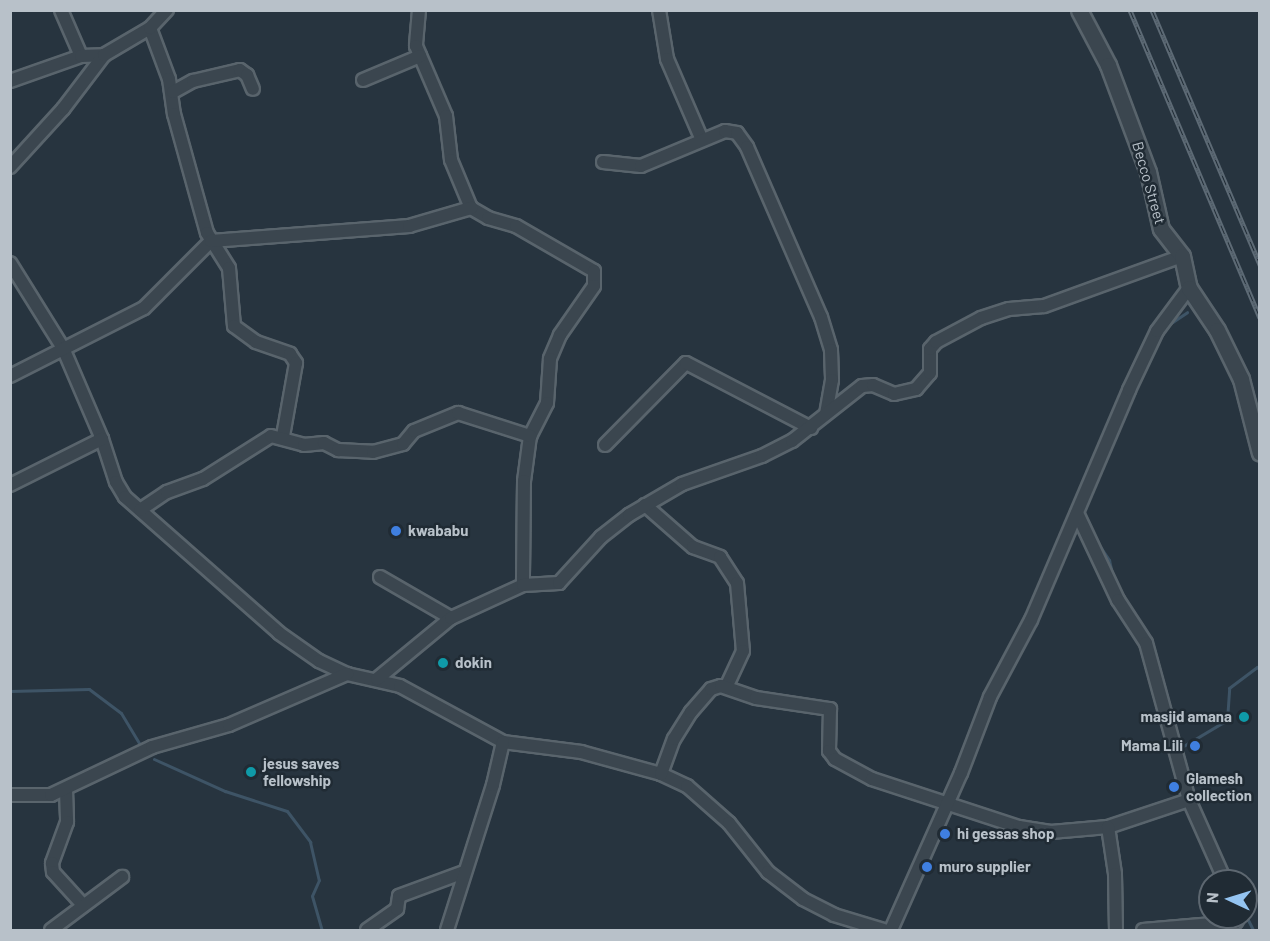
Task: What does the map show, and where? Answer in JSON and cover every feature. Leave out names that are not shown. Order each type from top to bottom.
[{"type":"street","points":[[62,10],[81,56]]},
{"type":"street","points":[[10,167],[63,109],[104,55],[150,28],[167,10]]},
{"type":"street","points":[[419,10],[415,29],[420,56],[446,116],[452,160],[471,208],[489,219],[516,226],[594,271],[594,286],[560,335],[550,359],[547,403],[530,436],[524,481],[523,585]]},
{"type":"street","points":[[659,10],[668,59],[702,140]]},
{"type":"street","name":"Becco Street","points":[[1079,10],[1108,65],[1148,172],[1161,229],[1182,256],[1189,288],[1217,330],[1241,379],[1260,453]]},
{"type":"street","points":[[150,28],[172,92],[174,114],[211,241],[229,268],[234,326],[256,342],[290,354],[296,363],[282,436]]},
{"type":"street","points":[[10,81],[81,56],[104,55]]},
{"type":"street","points":[[363,80],[420,56]]},
{"type":"street","points":[[172,92],[193,81],[240,70],[254,88]]},
{"type":"street","points":[[603,162],[641,166],[725,131],[737,133],[758,171],[821,317],[831,350],[832,380],[826,413]]},
{"type":"street","points":[[10,376],[144,308],[211,241],[409,226],[471,208]]},
{"type":"street","points":[[377,679],[451,618],[523,585],[559,583],[601,537],[645,505],[682,484],[762,456],[811,428],[826,413],[862,386],[873,385],[894,394],[916,389],[930,373],[928,358],[936,342],[981,318],[1010,309],[1044,306],[1182,256]]},
{"type":"street","points":[[10,263],[63,348],[102,439],[116,482],[140,510],[279,633],[319,661],[347,674],[400,686],[503,742],[581,752],[661,774],[704,799],[768,872],[803,899],[834,915],[884,930]]},
{"type":"street","points":[[891,930],[945,803],[961,772],[990,697],[1031,620],[1157,331],[1189,288]]},
{"type":"street","points":[[605,445],[686,363],[811,428]]},
{"type":"street","points":[[140,510],[167,492],[203,479],[258,442],[282,436],[304,445],[324,443],[338,450],[373,452],[402,444],[414,430],[458,413],[530,436]]},
{"type":"street","points":[[10,485],[102,439]]},
{"type":"street","points":[[645,505],[693,547],[720,557],[737,582],[744,651],[727,686]]},
{"type":"street","points":[[1077,513],[1118,600],[1146,643],[1189,800],[1220,869]]},
{"type":"street","points":[[380,577],[451,618]]},
{"type":"street","points":[[10,795],[33,797],[66,790],[152,747],[229,725],[347,674]]},
{"type":"street","points":[[661,774],[674,739],[691,712],[711,689],[727,686],[756,698],[830,709],[829,750],[835,759],[872,779],[1040,830],[1108,827],[1189,800]]},
{"type":"street","points":[[447,930],[488,803],[503,742]]},
{"type":"street","points":[[66,790],[66,822],[52,862],[52,872],[83,905]]},
{"type":"street","points":[[1108,827],[1116,883],[1116,930]]},
{"type":"street","points":[[367,930],[397,909],[399,896],[464,872]]},
{"type":"street","points":[[51,930],[122,877]]},
{"type":"street","points":[[1143,930],[1198,925]]},
{"type":"waterway","points":[[1168,325],[1187,312]]},
{"type":"waterway","points":[[1122,422],[1128,408]]},
{"type":"waterway","points":[[1097,542],[1109,560],[1113,577]]},
{"type":"waterway","points":[[1180,748],[1227,720],[1229,688],[1257,667],[1260,670]]},
{"type":"waterway","points":[[10,691],[89,689],[121,713],[139,743]]},
{"type":"waterway","points":[[154,759],[225,791],[287,811],[310,842],[319,880],[312,896],[322,930]]},
{"type":"railway","points":[[1130,10],[1260,318]]},
{"type":"railway","points":[[1152,10],[1260,265]]},
{"type":"place","name":"kwababu","points":[[396,531]]},
{"type":"place","name":"dokin","points":[[443,663]]},
{"type":"place","name":"masjid amana","points":[[1244,717]]},
{"type":"place","name":"Mama Lili","points":[[1195,746]]},
{"type":"place","name":"jesus saves fellowship","points":[[251,772]]},
{"type":"place","name":"Glamesh collection","points":[[1174,787]]},
{"type":"place","name":"hi gessas shop","points":[[945,834]]},
{"type":"place","name":"muro supplier","points":[[927,867]]}]
